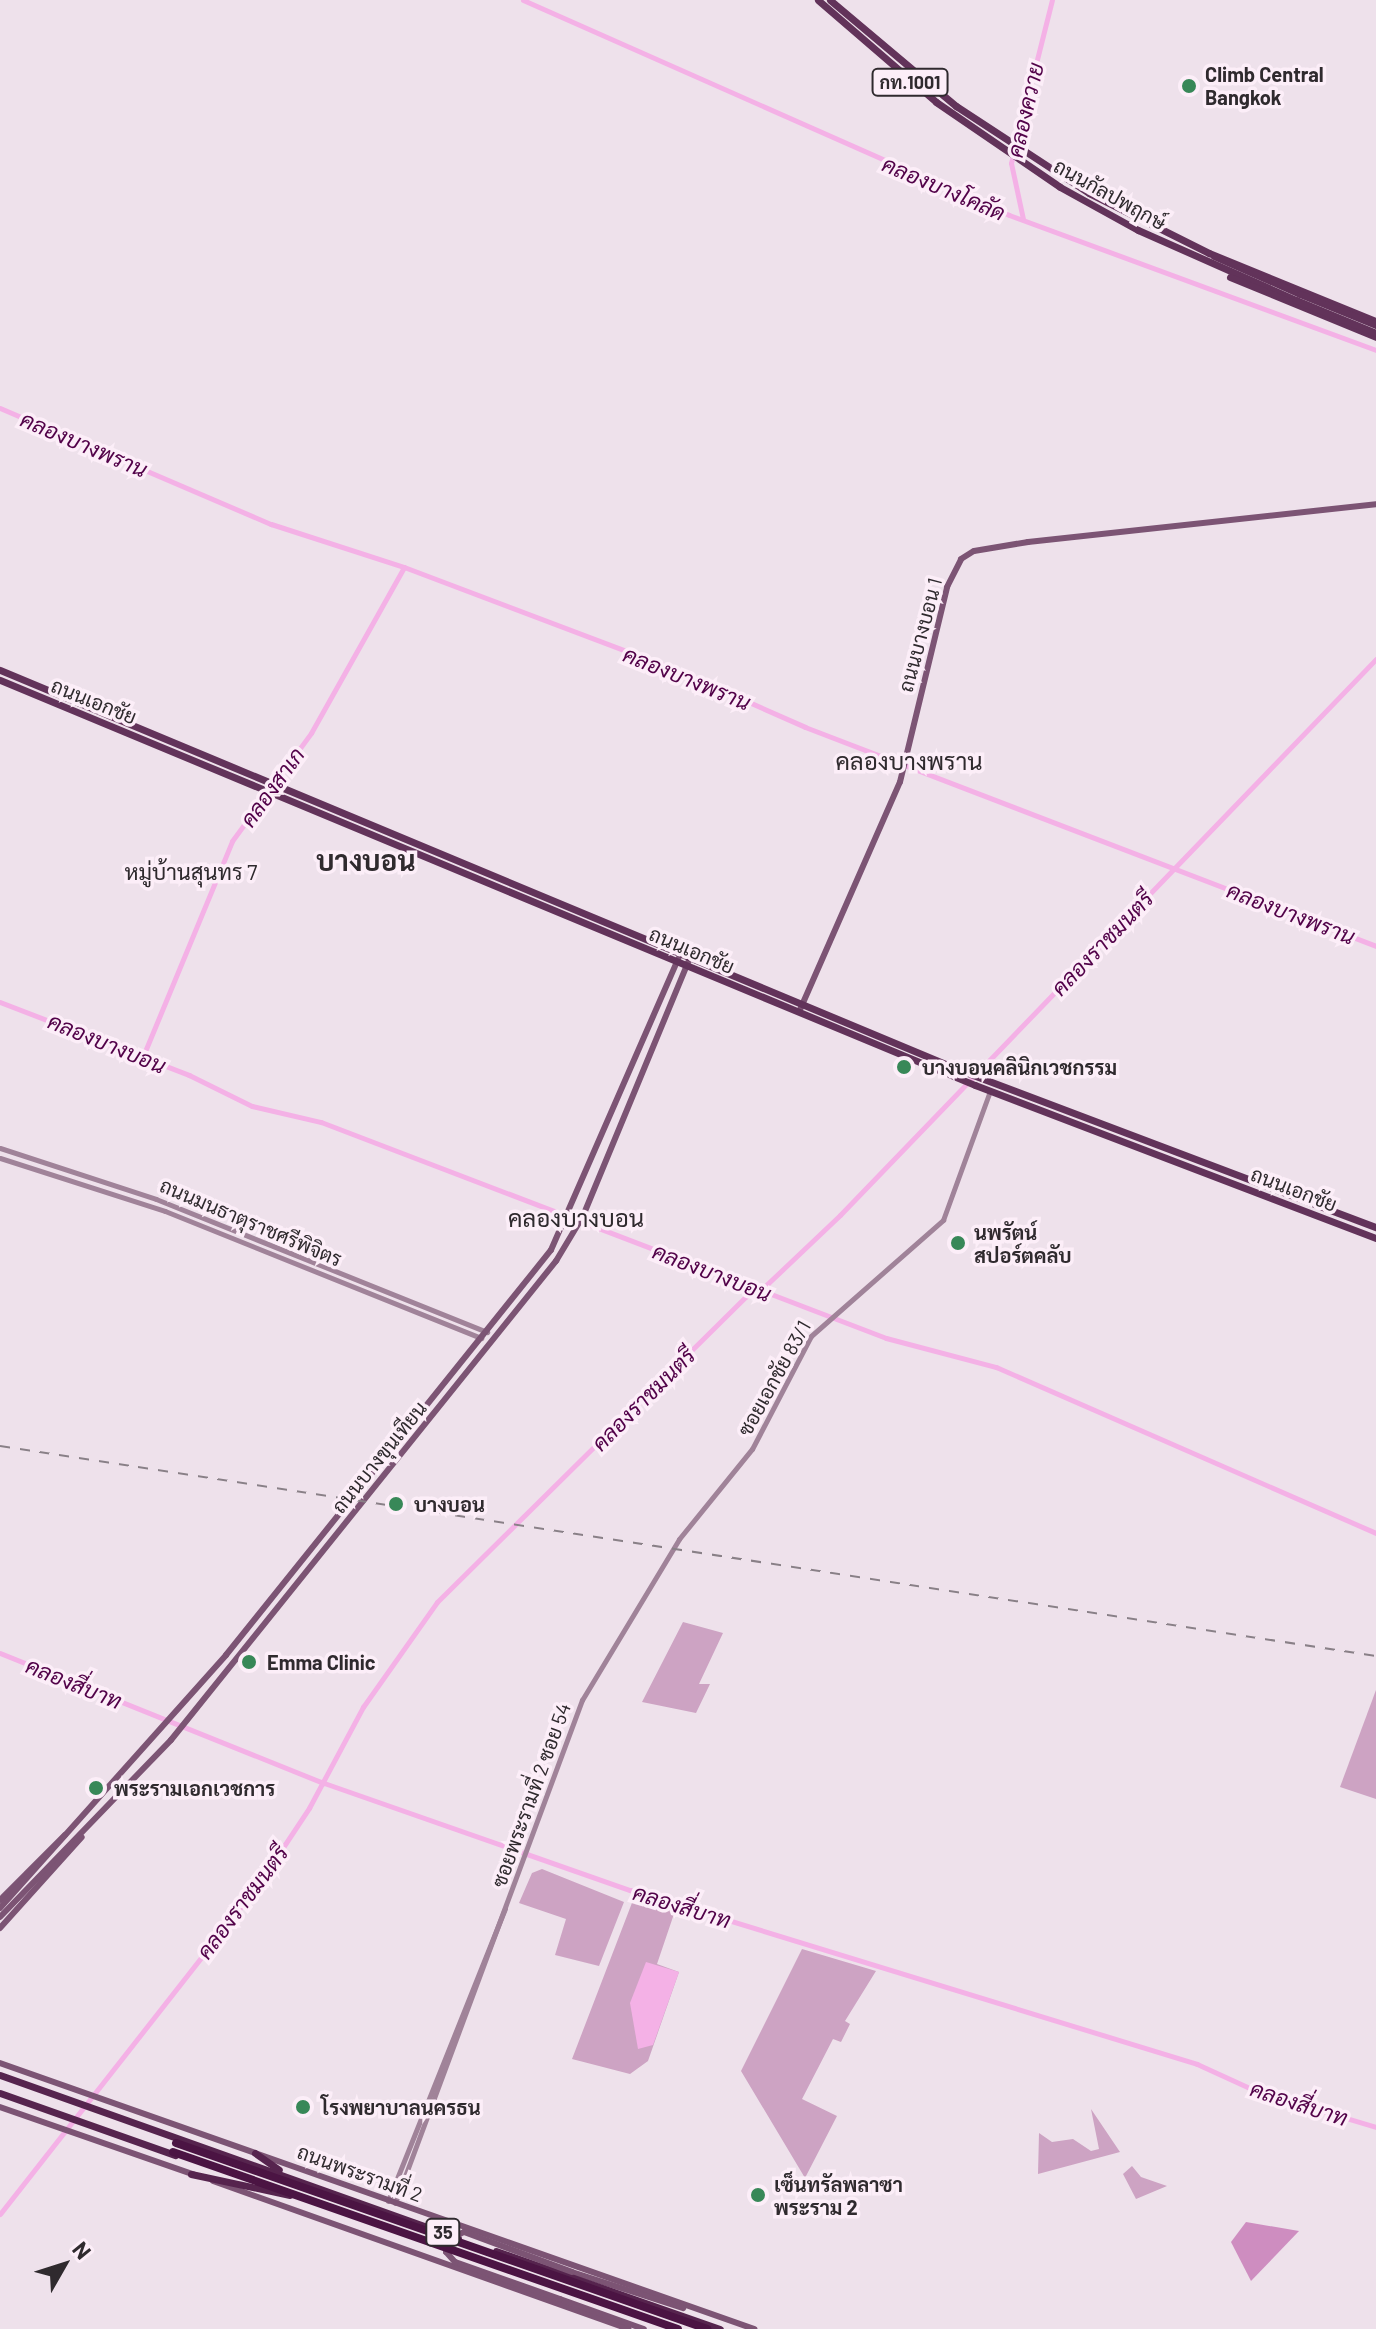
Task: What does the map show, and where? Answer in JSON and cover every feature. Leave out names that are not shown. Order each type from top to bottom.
[{"type":"highway","name":"ถนนพระรามที่ 2","points":[[1,2076],[720,2329]]},
{"type":"highway","name":"35","points":[[0,2093],[675,2329]]},
{"type":"highway","points":[[675,2329],[174,2147],[707,2329]]},
{"type":"highway","points":[[255,2153],[292,2178]]},
{"type":"highway","points":[[191,2174],[290,2195]]},
{"type":"main road","name":"ถนนกัลปพฤกษ์","points":[[818,0],[918,88],[1010,156],[1113,218],[1361,332],[1376,335]]},
{"type":"main road","name":"ถนนกัลปพฤกษ์","points":[[830,0],[905,66],[1023,152],[1209,253],[1376,335]]},
{"type":"main road","name":"ถนนกัลปพฤกษ์","points":[[1209,253],[1376,323]]},
{"type":"main road","name":"ถนนกัลปพฤกษ์","points":[[1203,261],[1376,323]]},
{"type":"main road","points":[[1361,332],[1367,317]]},
{"type":"main road","name":"ถนนบางบอน 1","points":[[799,1007],[904,770],[947,587],[961,559],[974,551],[1376,504]]},
{"type":"main road","name":"ถนนเอกชัย","points":[[0,670],[285,786],[429,853]]},
{"type":"main road","name":"ถนนเอกชัย","points":[[0,680],[680,952],[799,1007],[977,1081],[1376,1227]]},
{"type":"main road","name":"ถนนเอกชัย","points":[[454,862],[686,966],[799,1007]]},
{"type":"main road","name":"ถนนบางขุนเทียน","points":[[0,1908],[76,1827],[244,1633],[487,1332],[567,1221],[680,952]]},
{"type":"main road","name":"ถนนบางขุนเทียน","points":[[0,1917],[180,1729],[493,1342],[578,1226],[691,957]]},
{"type":"main road","points":[[639,1055],[647,1059]]},
{"type":"main road","name":"ถนนเอกชัย","points":[[977,1081],[990,1091],[1376,1238]]},
{"type":"main road","points":[[1144,1149],[1147,1141]]},
{"type":"main road","points":[[487,1332],[493,1342]]},
{"type":"main road","points":[[482,1338],[493,1342]]},
{"type":"main road","points":[[342,1511],[350,1517]]},
{"type":"main road","points":[[244,1633],[252,1640]]},
{"type":"main road","points":[[0,1928],[97,1819]]},
{"type":"main road","points":[[0,1900],[76,1827]]},
{"type":"main road","name":"ถนนพระรามที่ 2","points":[[0,2063],[754,2329]]},
{"type":"main road","name":"35","points":[[0,2107],[628,2329]]},
{"type":"main road","points":[[644,2329],[455,2262],[446,2252],[448,2240],[467,2233],[572,2272],[704,2312]]},
{"type":"street","name":"ซอยเอกชัย 83/1","points":[[587,1693],[679,1539],[752,1449],[809,1340],[837,1307],[943,1220],[990,1091]]},
{"type":"street","name":"ถนนมนธาตุราชศรีพิจิตร","points":[[0,1148],[156,1199],[487,1332]]},
{"type":"street","name":"ถนนมนธาตุราชศรีพิจิตร","points":[[0,1158],[165,1211],[482,1338]]},
{"type":"street","name":"ซอยพระรามที่ 2 ซอย 54","points":[[391,2202],[524,1865],[587,1693]]},
{"type":"shaded area","points":[[683,1622],[723,1633],[699,1684],[710,1684],[696,1713],[642,1702]]},
{"type":"shaded area","points":[[1376,1690],[1376,1799],[1340,1787]]},
{"type":"shaded area","points":[[542,1869],[624,1902],[599,1966],[555,1955],[566,1919],[519,1903],[532,1873]]},
{"type":"shaded area","points":[[635,1895],[676,1908],[657,1964],[679,1972],[648,2061],[630,2074],[572,2059]]},
{"type":"shaded area","points":[[802,1949],[876,1971],[845,2021],[850,2024],[841,2042],[833,2039],[802,2099],[837,2116],[805,2178],[741,2071]]},
{"type":"shaded area","points":[[646,1962],[679,1972],[653,2045],[638,2049],[630,2003]]},
{"type":"shaded area","points":[[1091,2109],[1120,2152],[1038,2174],[1039,2133],[1052,2142],[1073,2139],[1091,2151],[1099,2149]]},
{"type":"shaded area","points":[[1132,2166],[1141,2177],[1167,2186],[1136,2199],[1123,2174]]},
{"type":"shaded area","points":[[1246,2222],[1299,2231],[1251,2281],[1231,2242]]},
{"type":"waterway","name":"คลองบางโคลัด","points":[[523,0],[1009,215],[1376,350]]},
{"type":"waterway","name":"คลองควาย","points":[[1023,219],[1011,163],[1052,0]]},
{"type":"waterway","name":"คลองบางพราน","points":[[0,408],[271,524],[404,567],[676,670],[805,727],[1376,946]]},
{"type":"waterway","name":"คลองสาเก","points":[[141,1061],[232,841],[311,733],[404,567]]},
{"type":"waterway","name":"คลองราชมนตรี","points":[[0,2214],[260,1882],[309,1808],[363,1707],[437,1602],[745,1297],[761,1290],[840,1215],[1376,659]]},
{"type":"waterway","name":"คลองบางบอน","points":[[0,1002],[189,1075],[252,1106],[321,1122],[886,1338],[996,1367],[1376,1533]]},
{"type":"waterway","name":"คลองสี่บาท","points":[[0,1653],[324,1783],[630,1890],[1197,2064],[1256,2091],[1376,2127]]},
{"type":"railway","points":[[0,1446],[1376,1656]]},
{"type":"place","name":"Climb Central Bangkok","points":[[1189,86]]},
{"type":"place","name":"บางบอนคลินิกเวชกรรม","points":[[904,1067]]},
{"type":"place","name":"นพรัตน์ สปอร์ตคลับ","points":[[958,1243]]},
{"type":"place","name":"บางบอน","points":[[396,1504]]},
{"type":"place","name":"Emma Clinic","points":[[249,1662]]},
{"type":"place","name":"พระรามเอกเวชการ","points":[[96,1788]]},
{"type":"place","name":"โรงพยาบาลนครธน","points":[[303,2107]]},
{"type":"place","name":"เซ็นทรัลพลาซา พระราม 2","points":[[758,2195]]},
{"type":"district","name":"คลองบางพราน","points":[[909,761]]},
{"type":"district","name":"บางบอน","points":[[366,860]]},
{"type":"district","name":"หมู่บ้านสุนทร 7","points":[[191,872]]},
{"type":"district","name":"คลองบางบอน","points":[[576,1218]]}]
